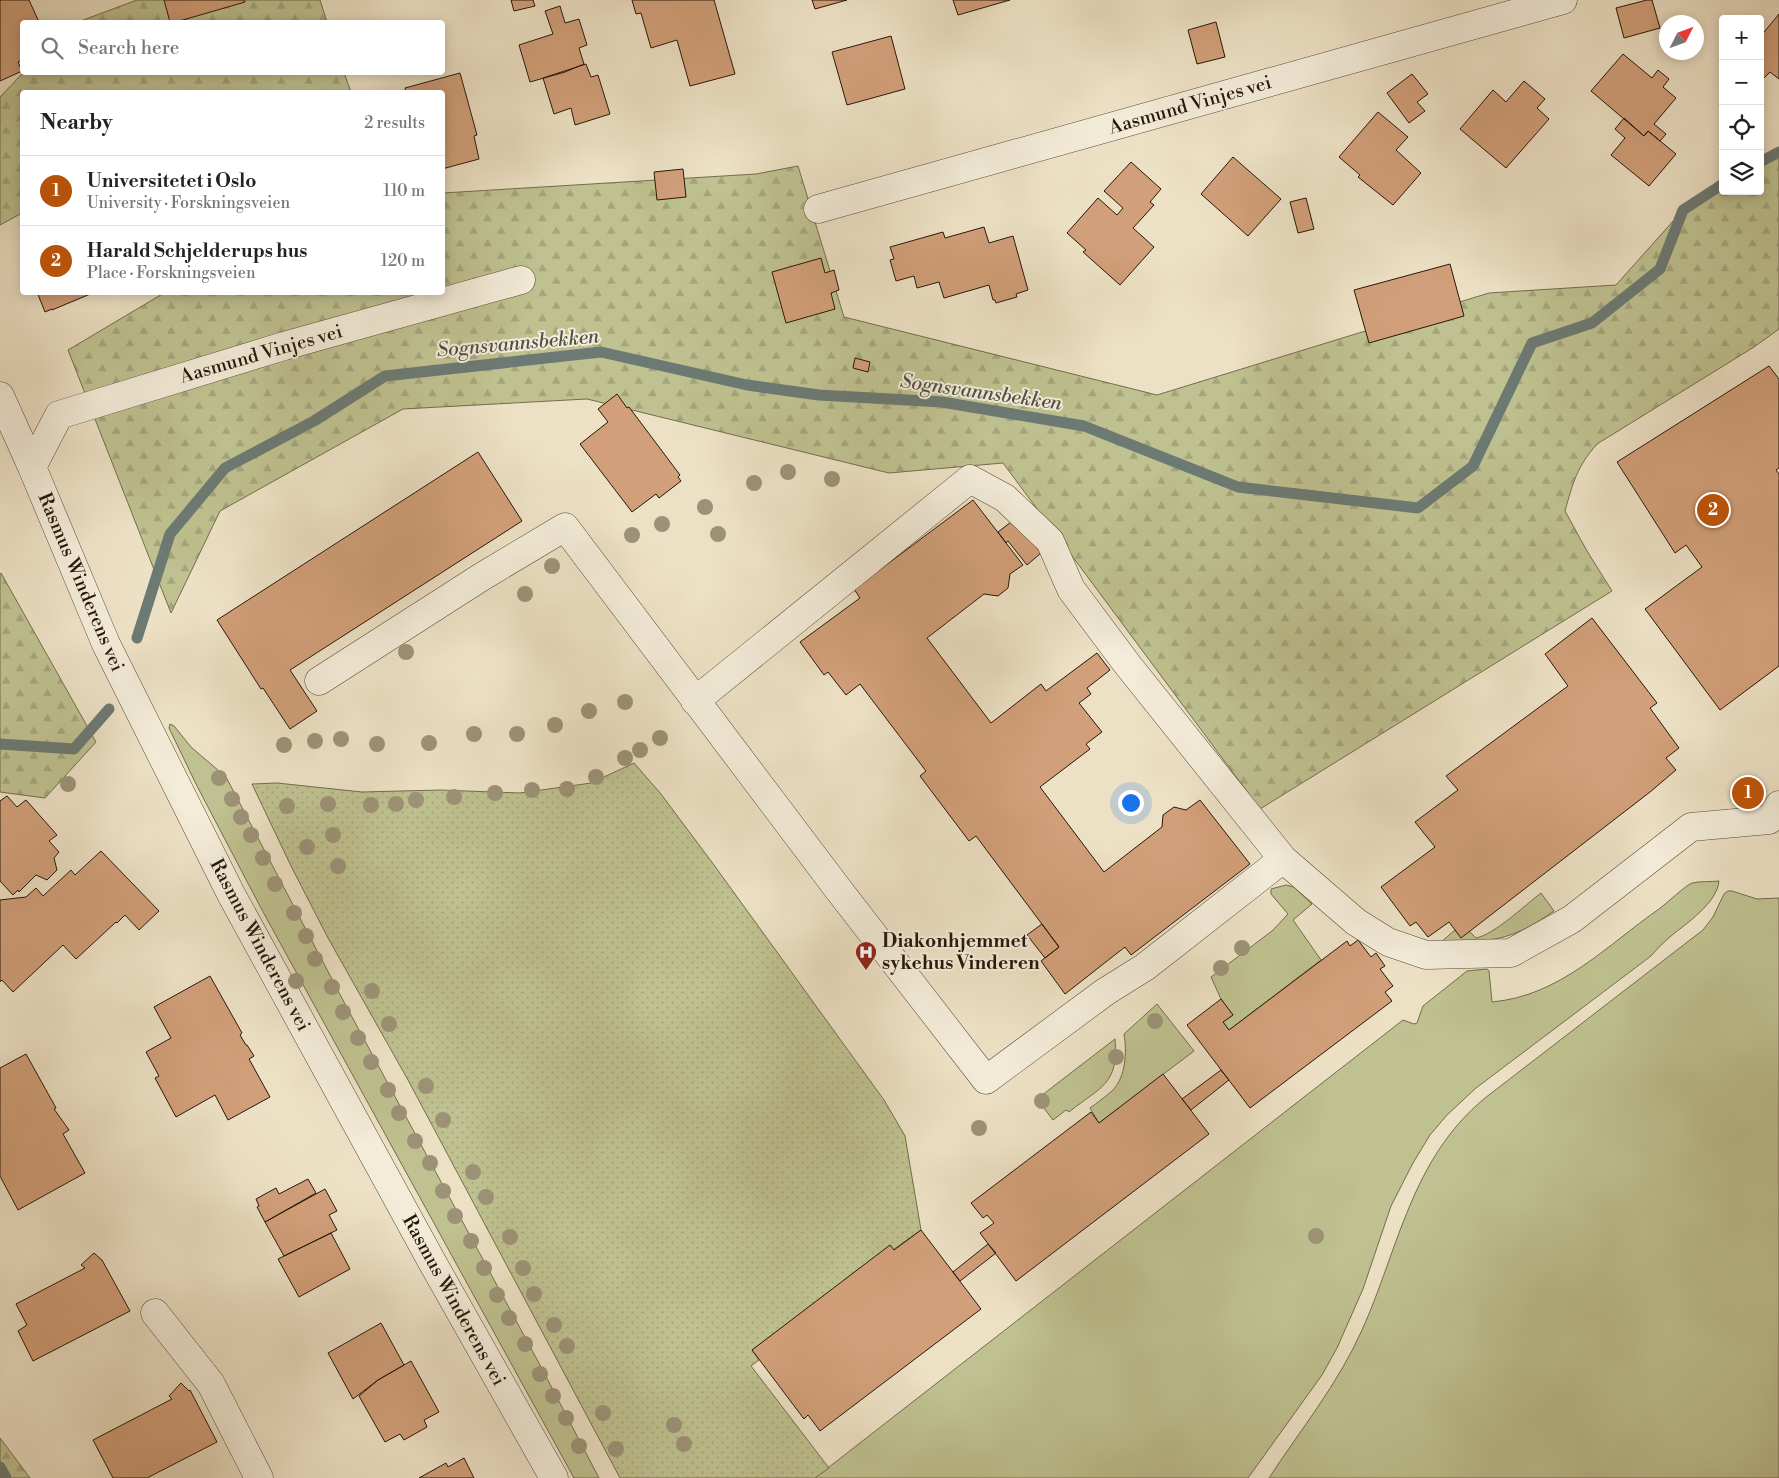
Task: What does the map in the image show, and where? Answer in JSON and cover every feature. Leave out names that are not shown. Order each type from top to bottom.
[{"type":"street","name":"Aasmund Vinjes vei","points":[[818,210],[1563,0]]},
{"type":"street","name":"Aasmund Vinjes vei","points":[[32,467],[59,415],[284,346],[521,280]]},
{"type":"street","name":"Rasmus Winderens vei","points":[[0,396],[32,467],[106,644],[231,894],[431,1260],[554,1478]]},
{"type":"street","points":[[695,701],[970,479],[1005,498],[1050,542],[1071,590],[1127,664],[1283,859],[1356,922],[1388,942],[1426,955],[1511,953],[1572,919],[1691,827],[1774,813]]},
{"type":"street","points":[[319,681],[483,576],[565,527],[695,701],[986,1080],[1105,992],[1145,967],[1283,859]]},
{"type":"street","points":[[155,1313],[211,1384],[259,1478]]},
{"type":"green space","points":[[137,0],[320,0],[326,20],[83,20]]},
{"type":"green space","points":[[21,75],[345,75],[350,90],[20,90],[20,214],[0,225],[0,97]]},
{"type":"green space","points":[[1779,153],[1779,329],[1754,347],[1597,444],[1585,460],[1573,483],[1565,511],[1612,591],[1260,809],[1003,463],[889,473],[587,399],[403,409],[220,511],[171,613],[68,350],[161,295],[445,295],[445,193],[756,174],[798,166],[844,317],[1157,395],[1489,293],[1616,285],[1683,210],[1719,189],[1719,195],[1764,195],[1764,162]]},
{"type":"green space","points":[[1,573],[96,742],[45,798],[0,792]]},
{"type":"green space","points":[[170,724],[174,726],[191,747],[226,777],[345,1004],[599,1478],[574,1478],[262,910],[197,786],[169,728]]},
{"type":"green space","points":[[634,763],[661,794],[714,865],[884,1100],[905,1136],[921,1230],[752,1350],[759,1360],[751,1366],[829,1468],[815,1478],[620,1478],[408,1080],[328,938],[252,784],[277,783],[362,792],[440,790],[520,793],[591,783]]},
{"type":"green space","points":[[1719,881],[1713,897],[1707,905],[1651,956],[1476,1088],[1447,1115],[1430,1135],[1391,1206],[1363,1289],[1337,1348],[1322,1375],[1248,1478],[815,1478],[1403,1020],[1414,1024],[1417,1023],[1423,1006],[1467,971],[1487,969],[1489,971],[1492,1002],[1517,998],[1561,980],[1581,967],[1659,909],[1689,884]]},
{"type":"green space","points":[[1286,885],[1294,887],[1312,904],[1293,920],[1321,960],[1229,1030],[1223,1022],[1233,1015],[1221,999],[1211,977],[1272,931],[1288,914],[1271,894],[1271,889]]},
{"type":"green space","points":[[1728,891],[1757,899],[1779,898],[1779,1478],[1269,1478],[1342,1369],[1362,1330],[1423,1177],[1440,1148],[1460,1122],[1485,1098],[1703,930],[1713,917],[1724,894]]},
{"type":"green space","points":[[1541,893],[1554,911],[1522,930],[1496,939],[1441,942],[1455,930],[1461,937],[1469,931],[1476,938],[1484,935],[1509,919]]},
{"type":"green space","points":[[1157,1004],[1194,1051],[1099,1123],[1090,1108],[1112,1091],[1120,1079],[1125,1056],[1124,1034]]},
{"type":"green space","points":[[1115,1039],[1114,1066],[1105,1083],[1069,1112],[1066,1110],[1053,1120],[1037,1099]]},
{"type":"green space","points":[[0,1438],[30,1478],[0,1478]]},
{"type":"building","points":[[0,0],[29,0],[38,20],[20,20],[20,61],[18,62],[20,72],[0,81]]},
{"type":"building","points":[[164,0],[244,0],[245,2],[183,20],[169,20]]},
{"type":"building","points":[[511,0],[533,0],[535,6],[514,11]]},
{"type":"building","points":[[632,0],[714,0],[735,74],[690,86],[677,40],[651,48],[641,13],[636,14]]},
{"type":"building","points":[[812,0],[847,0],[815,9]]},
{"type":"building","points":[[953,0],[1010,0],[958,15]]},
{"type":"building","points":[[1652,0],[1659,28],[1624,38],[1616,8]]},
{"type":"building","points":[[560,6],[565,23],[579,19],[587,45],[579,48],[584,64],[565,72],[530,82],[519,45],[553,34],[545,11]]},
{"type":"building","points":[[1779,14],[1779,79],[1770,72],[1764,78],[1764,32]]},
{"type":"building","points":[[1216,22],[1225,57],[1197,64],[1188,30]]},
{"type":"building","points":[[891,36],[905,89],[847,105],[832,52]]},
{"type":"building","points":[[1623,54],[1652,78],[1658,70],[1669,79],[1663,87],[1676,98],[1654,124],[1666,134],[1660,141],[1648,131],[1644,136],[1591,91]]},
{"type":"building","points":[[586,64],[591,77],[598,75],[610,114],[575,125],[571,108],[554,114],[543,78]]},
{"type":"building","points":[[460,73],[477,135],[474,136],[479,159],[445,168],[445,90],[406,90],[405,88]]},
{"type":"building","points":[[1412,74],[1428,94],[1417,102],[1425,111],[1409,123],[1387,93]]},
{"type":"building","points":[[1524,81],[1545,99],[1537,108],[1549,119],[1506,168],[1460,129],[1493,90],[1506,102]]},
{"type":"building","points":[[1378,112],[1408,137],[1396,150],[1421,173],[1393,205],[1358,177],[1360,175],[1339,157]]},
{"type":"building","points":[[1624,118],[1644,136],[1648,131],[1676,154],[1649,186],[1611,155],[1625,138],[1615,129]]},
{"type":"building","points":[[1233,157],[1281,199],[1248,236],[1201,194]]},
{"type":"building","points":[[1131,162],[1161,189],[1150,202],[1154,205],[1133,228],[1154,247],[1120,285],[1083,252],[1086,250],[1067,233],[1098,198],[1117,215],[1123,208],[1104,191]]},
{"type":"building","points":[[683,169],[686,197],[657,200],[654,172]]},
{"type":"building","points":[[1306,198],[1314,229],[1298,233],[1290,202]]},
{"type":"building","points":[[984,227],[989,243],[1013,236],[1028,290],[1016,294],[1017,297],[996,303],[993,300],[989,285],[944,298],[939,282],[917,288],[914,276],[896,281],[890,260],[894,259],[890,247],[943,232],[945,238]]},
{"type":"building","points":[[821,258],[825,273],[834,270],[839,290],[831,293],[835,309],[786,323],[772,272]]},
{"type":"building","points":[[1450,264],[1464,316],[1369,343],[1354,290]]},
{"type":"building","points":[[38,295],[88,295],[52,310],[45,312]]},
{"type":"building","points":[[855,358],[870,362],[868,372],[853,368]]},
{"type":"building","points":[[1769,366],[1779,379],[1779,468],[1776,470],[1779,474],[1779,666],[1720,710],[1645,609],[1702,567],[1686,545],[1675,553],[1617,462]]},
{"type":"building","points":[[617,394],[680,475],[678,477],[681,481],[659,498],[656,494],[632,512],[580,444],[608,422],[598,409]]},
{"type":"building","points":[[478,452],[522,521],[290,670],[317,711],[290,729],[263,688],[261,689],[217,620]]},
{"type":"building","points":[[973,500],[1023,565],[1010,574],[1008,588],[998,596],[984,594],[927,638],[991,723],[1041,684],[1046,691],[1097,653],[1110,670],[1087,688],[1091,694],[1079,703],[1102,732],[1086,744],[1090,749],[1040,787],[1104,872],[1162,827],[1163,815],[1174,807],[1186,810],[1200,800],[1250,864],[1131,955],[1125,947],[1065,994],[1041,961],[1059,947],[976,836],[969,841],[920,776],[926,771],[860,684],[846,695],[828,672],[824,675],[800,642],[860,598],[854,589]]},
{"type":"building","points":[[1015,519],[1041,553],[1027,565],[1008,541],[1006,543],[998,532]]},
{"type":"building","points":[[1592,618],[1657,703],[1650,708],[1679,748],[1666,758],[1676,770],[1461,938],[1449,922],[1428,937],[1416,922],[1410,926],[1381,887],[1435,847],[1415,822],[1458,790],[1446,776],[1568,686],[1545,654]]},
{"type":"building","points":[[7,796],[17,807],[26,800],[57,835],[49,841],[59,852],[54,858],[57,870],[47,880],[36,875],[19,892],[18,890],[13,895],[0,881],[0,801]]},
{"type":"building","points":[[101,851],[159,911],[139,930],[125,915],[76,959],[63,945],[13,992],[2,980],[0,982],[0,900],[26,897],[36,888],[43,896],[71,870],[75,875]]},
{"type":"building","points":[[1042,924],[1059,947],[1045,958],[1027,935]]},
{"type":"building","points":[[1358,940],[1371,957],[1376,953],[1385,966],[1380,969],[1393,986],[1385,992],[1392,1001],[1250,1108],[1187,1025],[1221,999],[1233,1015],[1223,1022],[1229,1030],[1347,941],[1350,946]]},
{"type":"building","points":[[210,976],[242,1033],[240,1035],[254,1056],[249,1059],[270,1097],[228,1120],[215,1095],[176,1117],[155,1078],[159,1076],[146,1052],[171,1038],[154,1007]]},
{"type":"building","points":[[26,1054],[56,1108],[54,1109],[69,1130],[63,1134],[85,1173],[18,1210],[0,1176],[0,1068]]},
{"type":"building","points":[[1221,1070],[1229,1080],[1191,1110],[1182,1099]]},
{"type":"building","points":[[1163,1074],[1209,1134],[1016,1281],[980,1233],[994,1223],[987,1215],[983,1218],[971,1203],[1091,1112],[1099,1123]]},
{"type":"building","points":[[308,1179],[316,1193],[265,1222],[257,1207],[259,1206],[256,1199],[276,1188],[279,1194]]},
{"type":"building","points":[[325,1189],[337,1211],[329,1215],[337,1230],[284,1256],[265,1222]]},
{"type":"building","points":[[921,1230],[981,1309],[820,1431],[808,1415],[804,1419],[752,1350],[890,1245],[894,1250]]},
{"type":"building","points":[[331,1233],[350,1269],[299,1297],[278,1259]]},
{"type":"building","points":[[988,1244],[996,1253],[960,1281],[953,1272]]},
{"type":"building","points":[[94,1253],[102,1260],[130,1311],[33,1361],[18,1331],[27,1325],[16,1304],[85,1268],[81,1265]]},
{"type":"building","points":[[381,1323],[404,1365],[378,1380],[353,1399],[328,1353]]},
{"type":"building","points":[[411,1361],[439,1412],[424,1420],[427,1427],[404,1440],[400,1434],[385,1442],[359,1396],[378,1380]]},
{"type":"building","points":[[181,1383],[190,1390],[217,1442],[147,1478],[113,1478],[93,1440],[172,1399],[169,1396]]},
{"type":"building","points":[[464,1458],[474,1478],[419,1478],[446,1463],[448,1467]]},
{"type":"waterway","name":"Sognsvannsbekken","points":[[1764,160],[1779,152]]},
{"type":"waterway","name":"Sognsvannsbekken","points":[[137,638],[170,534],[225,468],[314,421],[385,376],[601,352],[747,385],[819,395],[942,402],[1084,426],[1238,487],[1418,508],[1473,466],[1532,343],[1592,323],[1660,269],[1683,210],[1719,187]]},
{"type":"waterway","name":"Sognsvannsbekken","points":[[0,744],[74,749],[109,709]]},
{"type":"waterway","name":"Sognsvannsbekken","points":[[0,1467],[6,1478]]},
{"type":"place","name":"Harald Schjelderups hus","points":[[1713,510]]},
{"type":"place","name":"Universitetet i Oslo","points":[[1748,793]]},
{"type":"place","name":"Diakonhjemmet sykehus Vinderen","points":[[866,971]]}]
